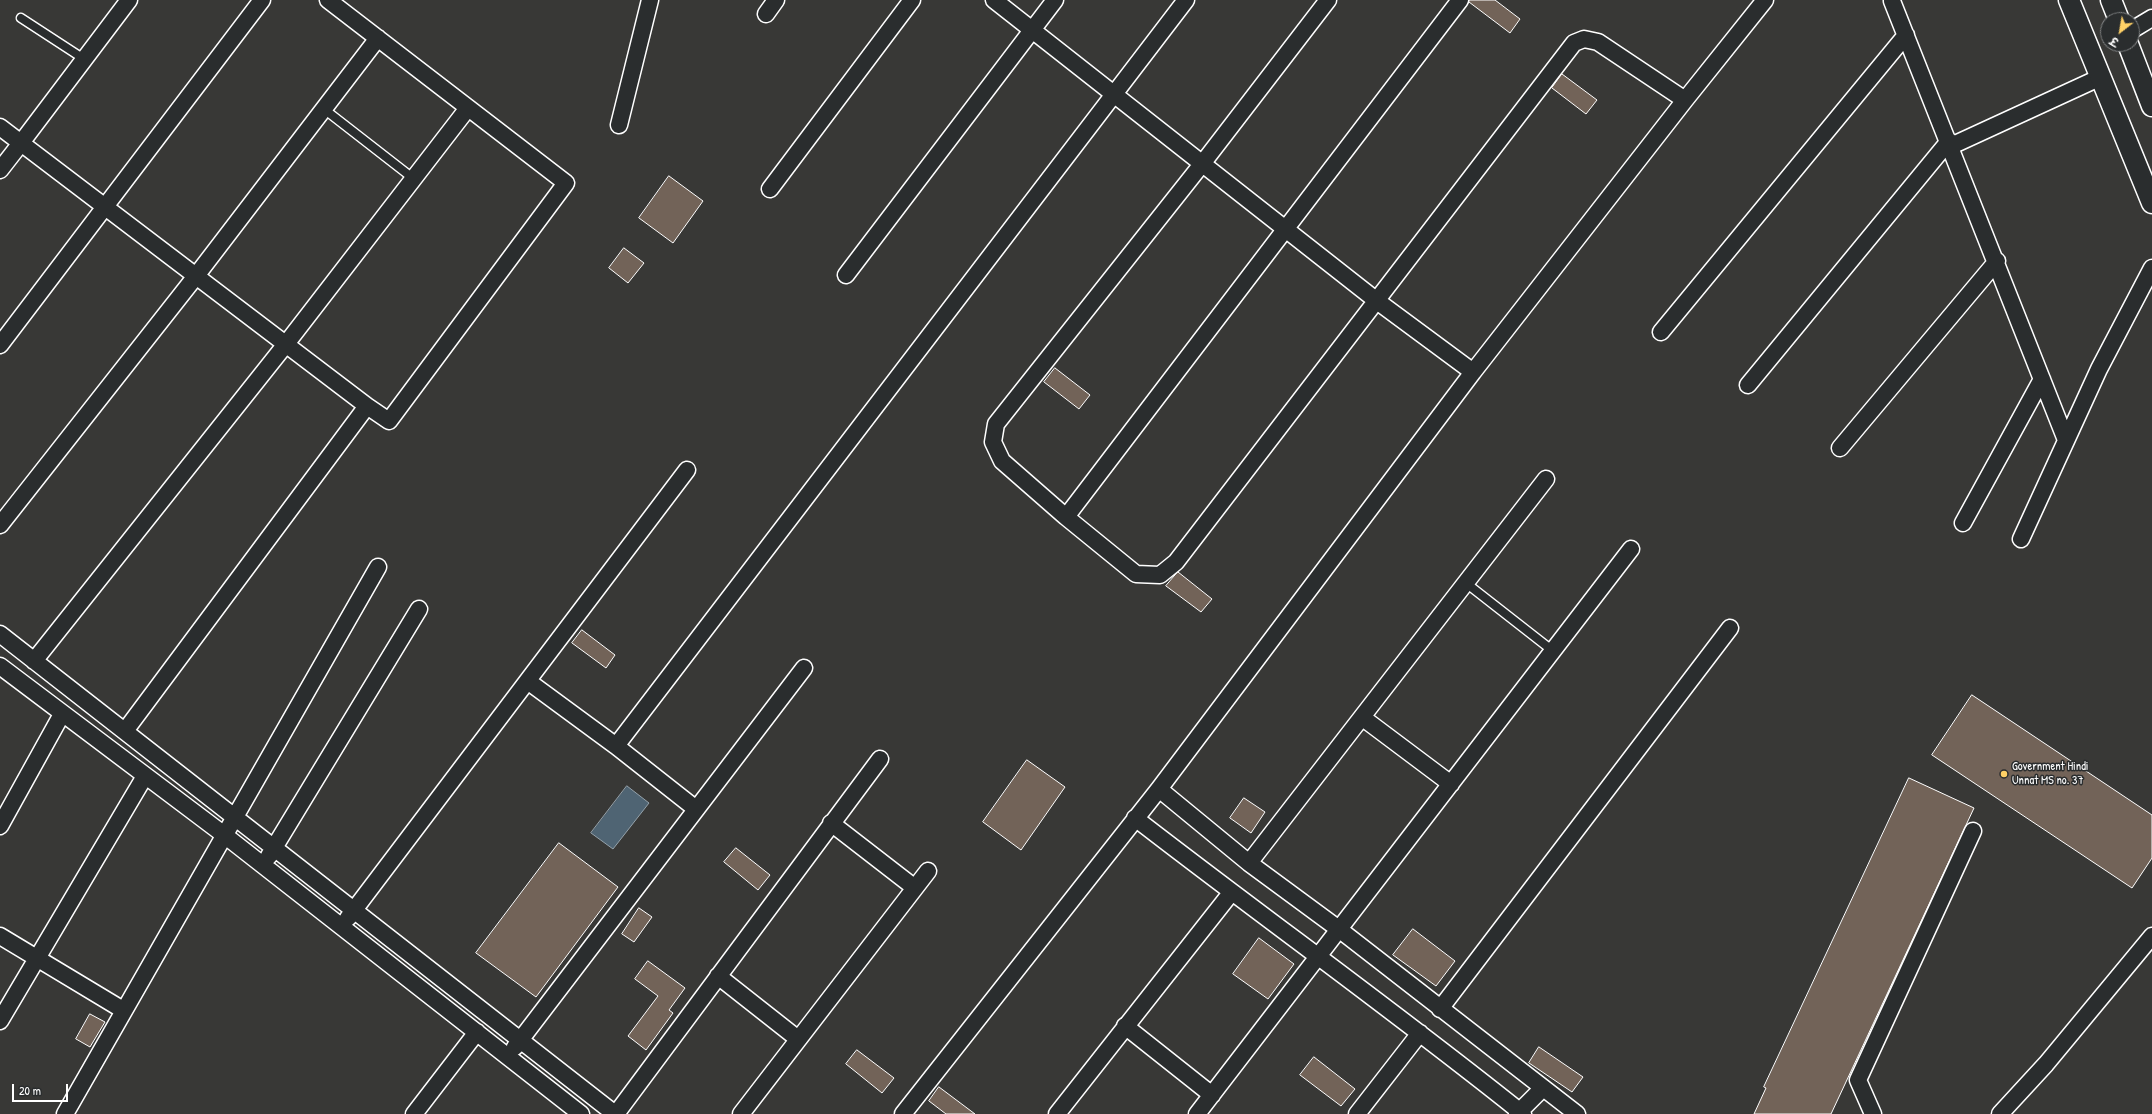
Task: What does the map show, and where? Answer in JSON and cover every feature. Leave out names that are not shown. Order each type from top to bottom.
[{"type":"street","points":[[0,170],[129,0]]},
{"type":"street","points":[[0,345],[106,208],[262,0]]},
{"type":"street","points":[[0,127],[367,406],[389,421],[566,183],[328,0]]},
{"type":"street","points":[[619,125],[650,0]]},
{"type":"street","points":[[766,14],[776,0]]},
{"type":"street","points":[[770,189],[912,0]]},
{"type":"street","points":[[994,0],[1377,301],[1473,372]]},
{"type":"street","points":[[846,275],[1055,0]]},
{"type":"street","points":[[616,746],[1186,0]]},
{"type":"street","points":[[1328,0],[1202,164],[996,424],[993,442],[1002,460],[1066,517],[1136,574],[1160,575],[1176,562],[1574,43],[1584,39],[1598,42],[1685,100]]},
{"type":"street","points":[[1066,517],[1460,0]]},
{"type":"street","points":[[904,1114],[1158,789],[1473,372],[1765,0]]},
{"type":"street","points":[[2069,0],[2152,202]]},
{"type":"street","points":[[2111,0],[2116,12]]},
{"type":"street","points":[[1892,1],[1997,261],[2066,440]]},
{"type":"street","points":[[2140,25],[2152,18]]},
{"type":"street","points":[[1661,332],[1906,35]]},
{"type":"street","points":[[0,525],[196,276],[378,38]]},
{"type":"street","points":[[2131,52],[2152,106]]},
{"type":"street","points":[[1748,385],[1950,143],[2101,77]]},
{"type":"street","points":[[34,661],[286,344],[468,108]]},
{"type":"street","points":[[1840,448],[1997,261]]},
{"type":"street","points":[[2021,539],[2099,369],[2152,268]]},
{"type":"street","points":[[1963,523],[2042,379]]},
{"type":"street","points":[[125,731],[367,406]]},
{"type":"street","points":[[341,927],[528,682],[687,470]]},
{"type":"street","points":[[1249,863],[1363,718],[1546,479]]},
{"type":"street","points":[[1197,1114],[1340,930],[1631,549]]},
{"type":"street","points":[[65,1114],[223,834],[378,567]]},
{"type":"street","points":[[262,865],[275,847],[419,608]]},
{"type":"street","points":[[1440,1009],[1730,628]]},
{"type":"street","points":[[0,634],[275,847],[615,1114],[830,823],[880,759]]},
{"type":"street","points":[[0,666],[223,834],[508,1056],[564,1109],[581,1114]]},
{"type":"street","points":[[508,1056],[804,668]]},
{"type":"street","points":[[528,682],[616,746],[696,809]]},
{"type":"street","points":[[0,826],[62,714]]},
{"type":"street","points":[[1363,718],[1451,784]]},
{"type":"street","points":[[0,1021],[145,776]]},
{"type":"street","points":[[1158,789],[1249,863],[1340,930],[1577,1114]]},
{"type":"street","points":[[1135,818],[1231,892],[1319,956],[1420,1033],[1520,1113],[1543,1088]]},
{"type":"street","points":[[830,823],[915,888]]},
{"type":"street","points":[[1873,1114],[1858,1080],[1973,831]]},
{"type":"street","points":[[741,1114],[928,871]]},
{"type":"street","points":[[1057,1114],[1124,1026],[1231,892]]},
{"type":"street","points":[[0,936],[124,1010]]},
{"type":"street","points":[[2000,1114],[2046,1064],[2152,936]]},
{"type":"street","points":[[718,976],[798,1039]]},
{"type":"street","points":[[1124,1026],[1212,1095]]},
{"type":"street","points":[[414,1114],[477,1032]]},
{"type":"street","points":[[1358,1114],[1420,1033]]},
{"type":"lane","points":[[21,18],[84,59]]},
{"type":"lane","points":[[324,109],[414,179]]},
{"type":"lane","points":[[1466,583],[1553,651]]},
{"type":"water","points":[[627,786],[649,803],[613,849],[591,833]]},
{"type":"building","points":[[1469,0],[1495,0],[1520,19],[1510,33],[1469,2]]},
{"type":"building","points":[[1562,74],[1597,100],[1586,114],[1552,88]]},
{"type":"building","points":[[669,176],[703,201],[673,243],[639,218]]},
{"type":"building","points":[[624,248],[644,263],[628,283],[609,268]]},
{"type":"building","points":[[1055,368],[1090,395],[1079,409],[1044,382]]},
{"type":"building","points":[[1178,572],[1212,599],[1201,612],[1166,586]]},
{"type":"building","points":[[582,630],[615,655],[606,668],[572,643]]},
{"type":"building","points":[[1972,695],[2152,815],[2152,858],[2132,888],[1932,755]]},
{"type":"building","points":[[1027,760],[1065,787],[1021,850],[983,822]]},
{"type":"building","points":[[1909,778],[1974,808],[1831,1114],[1754,1114],[1766,1088],[1764,1087]]},
{"type":"building","points":[[1244,798],[1265,812],[1251,833],[1230,818]]},
{"type":"building","points":[[559,843],[618,887],[536,997],[476,953]]},
{"type":"building","points":[[736,848],[770,875],[758,890],[724,862]]},
{"type":"building","points":[[639,908],[652,917],[634,942],[622,934]]},
{"type":"building","points":[[1413,929],[1455,961],[1436,986],[1393,955]]},
{"type":"building","points":[[1259,938],[1294,964],[1268,999],[1233,974]]},
{"type":"building","points":[[648,961],[685,988],[669,1010],[673,1013],[646,1050],[628,1036],[658,996],[635,979]]},
{"type":"building","points":[[90,1014],[105,1022],[90,1047],[76,1039]]},
{"type":"building","points":[[1539,1047],[1583,1077],[1572,1092],[1529,1063]]},
{"type":"building","points":[[857,1050],[894,1078],[882,1093],[846,1064]]},
{"type":"building","points":[[1314,1057],[1355,1089],[1341,1106],[1300,1075]]},
{"type":"building","points":[[939,1087],[975,1114],[946,1114],[929,1101]]},
{"type":"place","name":"Government Hindi Unnat MS no. 37","points":[[2004,774]]}]
